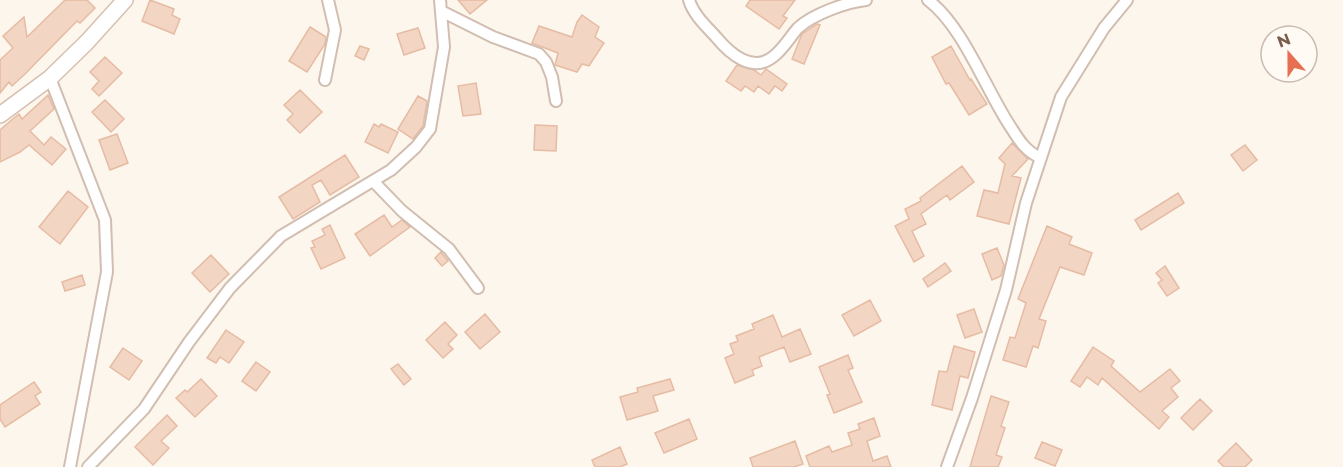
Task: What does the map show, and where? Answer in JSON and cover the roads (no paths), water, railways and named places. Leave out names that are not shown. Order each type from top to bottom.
[{"type":"main road","points":[[0,115],[50,78],[125,0]]},
{"type":"street","points":[[325,80],[335,30],[328,0]]},
{"type":"street","points":[[688,0],[698,16],[728,51],[747,62],[764,63],[775,56],[798,28],[811,19],[854,2],[866,0]]},
{"type":"street","points":[[928,0],[941,11],[960,39],[1005,120],[1031,154],[1041,158]]},
{"type":"street","points":[[947,467],[972,398],[1006,290],[1026,203],[1061,97],[1104,28],[1127,0]]},
{"type":"street","points":[[440,6],[493,37],[539,54],[546,62],[552,77],[556,101]]},
{"type":"street","points":[[88,467],[144,409],[189,342],[230,288],[281,236],[391,170],[416,147],[430,129],[444,47],[440,6]]},
{"type":"street","points":[[50,78],[105,219],[107,272],[70,467]]},
{"type":"street","points":[[373,181],[402,211],[449,249],[478,288]]}]
